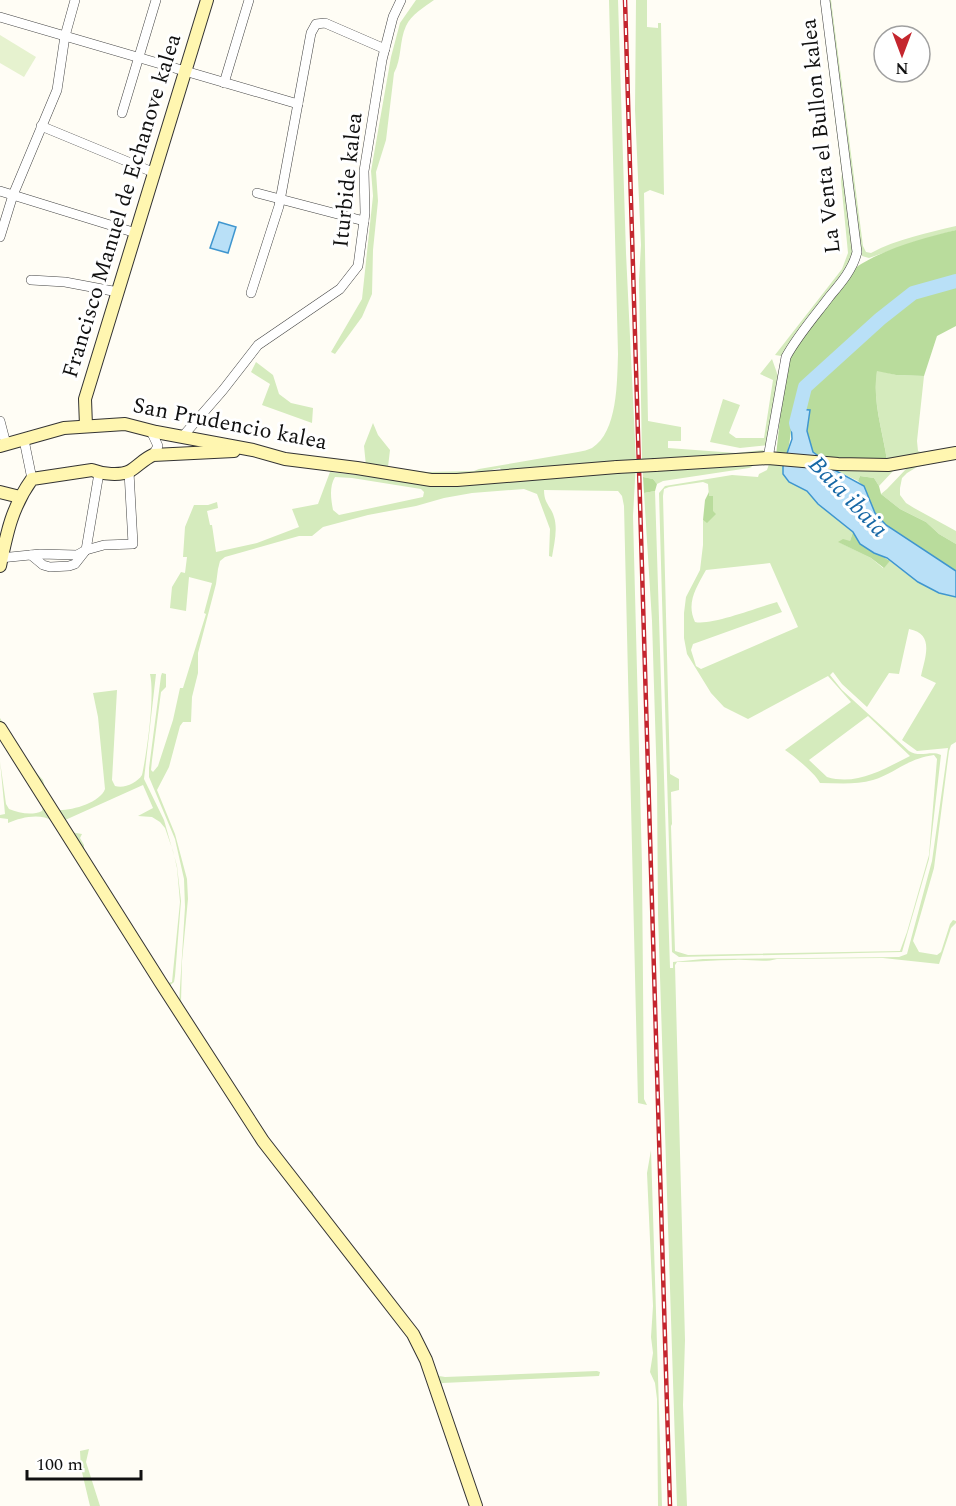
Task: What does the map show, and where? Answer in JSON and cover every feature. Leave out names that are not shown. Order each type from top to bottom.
[{"type":"street","points":[[0,237],[13,195],[57,90],[65,36],[75,0]]},
{"type":"street","points":[[122,113],[156,0]]},
{"type":"street","name":"Francisco Manuel de Echanove kalea","points":[[86,426],[85,399],[207,0]]},
{"type":"street","points":[[224,83],[249,0]]},
{"type":"street","name":"Iturbide kalea","points":[[183,436],[258,345],[340,289],[358,266],[364,221],[364,171],[385,49],[393,17],[401,0]]},
{"type":"street","name":"La Venta el Bullon kalea","points":[[768,458],[786,357],[793,344],[849,271],[855,262],[857,252],[825,0]]},
{"type":"street","points":[[0,18],[298,104]]},
{"type":"street","points":[[251,293],[279,206],[311,33],[316,24],[326,23],[385,49]]},
{"type":"street","points":[[41,126],[155,173]]},
{"type":"street","points":[[0,191],[136,233]]},
{"type":"street","points":[[257,193],[364,221]]},
{"type":"street","points":[[31,280],[66,282],[118,292]]},
{"type":"street","points":[[0,421],[3,445]]},
{"type":"street","name":"San Prudencio kalea","points":[[3,445],[64,428],[125,424],[254,450],[285,459],[443,480],[768,458],[838,464],[888,465],[956,453]]},
{"type":"street","points":[[152,431],[158,446],[153,455]]},
{"type":"street","points":[[24,440],[32,479],[12,513],[3,538],[1,561],[31,555],[77,555],[104,545],[133,544],[129,471]]},
{"type":"street","points":[[32,479],[92,470],[99,473],[129,471],[145,458],[153,455],[254,450]]},
{"type":"street","points":[[86,550],[99,473]]},
{"type":"street","points":[[0,492],[20,497]]},
{"type":"street","points":[[0,728],[263,1142],[413,1334],[426,1360],[476,1506]]},
{"type":"green space","points":[[416,0],[434,0],[408,22],[394,73],[386,140],[376,172],[378,201],[373,250],[372,294],[362,317],[335,354],[331,352],[362,299],[373,196],[371,171],[391,57],[400,23]]},
{"type":"green space","points":[[609,0],[618,0],[626,253],[636,462],[633,516],[642,865],[644,1099],[647,1105],[638,1103],[624,506],[622,496],[618,491],[544,490],[545,499],[553,513],[556,526],[552,557],[549,556],[550,529],[537,494],[524,489],[472,493],[368,515],[323,527],[312,536],[299,536],[225,557],[220,561],[198,653],[198,673],[192,697],[191,722],[183,722],[180,726],[169,767],[157,790],[175,834],[187,879],[188,899],[182,961],[181,1003],[261,1130],[308,1189],[313,1192],[425,1343],[439,1376],[600,1372],[599,1376],[442,1383],[442,1390],[425,1349],[277,1157],[179,1004],[185,907],[184,879],[175,839],[149,777],[149,768],[162,673],[166,674],[166,687],[161,692],[151,770],[153,772],[158,766],[173,720],[180,688],[183,688],[206,614],[204,613],[212,583],[189,577],[186,611],[170,608],[172,587],[181,572],[185,573],[187,557],[183,557],[185,527],[194,505],[208,505],[217,502],[218,508],[207,511],[210,525],[212,525],[216,552],[257,543],[299,527],[292,509],[318,504],[330,472],[419,482],[503,473],[500,468],[464,476],[436,476],[366,466],[364,446],[373,423],[378,435],[390,450],[388,467],[427,472],[474,471],[592,448],[601,440],[611,418],[616,391],[618,354]],"holes":[[[335,477],[421,489],[424,492],[423,497],[339,515],[332,506],[333,481]]]},
{"type":"green space","points":[[636,0],[647,0],[647,27],[658,28],[658,23],[661,23],[664,195],[650,190],[644,193],[648,421],[681,427],[681,441],[668,441],[668,448],[736,453],[763,450],[765,453],[750,464],[752,467],[749,468],[663,481],[657,484],[653,479],[643,477],[642,459],[639,280],[641,245],[635,110]]},
{"type":"green space","points":[[828,0],[831,0],[863,246],[866,252],[871,253],[902,240],[934,231],[956,226],[956,230],[869,258],[862,256]]},
{"type":"green space","points":[[823,22],[854,245],[852,260],[847,269],[781,356],[775,355],[842,269],[848,253],[842,174]]},
{"type":"green space","points":[[0,35],[36,57],[24,77],[0,63]]},
{"type":"green space","points":[[956,230],[956,326],[937,336],[924,376],[896,375],[877,371],[877,405],[887,461],[824,460],[813,452],[807,431],[810,410],[794,409],[786,456],[776,456],[784,379],[792,351],[855,268],[891,250]]},
{"type":"green space","points":[[772,359],[778,376],[770,445],[740,448],[710,442],[723,399],[740,405],[729,433],[736,438],[764,438],[773,380],[760,374]]},
{"type":"green space","points":[[256,362],[273,375],[279,394],[291,403],[313,408],[312,423],[262,405],[270,384],[251,372]]},
{"type":"green space","points":[[877,370],[896,375],[924,376],[918,451],[956,447],[956,450],[887,461],[877,405]]},
{"type":"green space","points":[[949,460],[917,467],[907,473],[902,478],[900,495],[906,503],[956,531],[956,544],[939,534],[926,522],[900,509],[881,494],[907,468]]},
{"type":"green space","points":[[773,461],[784,462],[789,482],[807,491],[818,504],[853,532],[850,541],[839,542],[871,558],[883,568],[890,561],[921,583],[956,597],[956,742],[951,745],[949,751],[934,868],[913,941],[919,952],[937,955],[941,952],[950,924],[953,920],[956,923],[951,928],[939,964],[883,958],[721,960],[677,962],[675,965],[687,1506],[677,1506],[658,914],[652,621],[644,493],[655,491],[670,968],[673,968],[673,962],[703,959],[899,957],[907,954],[932,861],[948,748],[917,751],[902,740],[936,683],[921,676],[926,647],[922,636],[917,632],[909,629],[899,674],[889,673],[867,707],[842,684],[833,672],[830,675],[842,690],[909,751],[917,754],[941,755],[929,859],[902,952],[679,957],[672,952],[659,493],[665,486],[732,475],[758,477],[767,470]],"holes":[[[703,482],[708,484],[709,496],[713,497],[713,511],[707,522],[703,520],[700,570],[686,597],[684,638],[687,654],[711,693],[724,707],[748,719],[828,676],[851,702],[785,750],[809,770],[820,783],[867,782],[924,757],[934,755],[937,759],[929,855],[900,951],[688,955],[675,951],[671,792],[679,790],[679,779],[670,774],[663,496],[664,489]],[[770,563],[798,627],[701,669],[696,666],[691,650],[693,644],[782,612],[777,602],[723,619],[695,622],[692,615],[692,602],[706,570]],[[868,716],[910,756],[870,775],[849,779],[827,777],[809,760]]]},
{"type":"green space","points":[[827,466],[893,469],[893,471],[879,486],[874,478],[860,476],[858,481]]},
{"type":"green space","points":[[860,476],[874,478],[881,494],[900,509],[926,522],[939,534],[956,544],[956,571],[901,537],[881,521],[858,481]]},
{"type":"green space","points":[[643,477],[653,479],[657,484],[655,491],[644,493]]},
{"type":"green space","points":[[709,492],[709,496],[713,496],[713,511],[716,514],[707,523],[703,520],[705,500]]},
{"type":"green space","points":[[853,532],[861,544],[890,561],[884,568],[871,558],[838,542],[843,539],[850,541]]},
{"type":"green space","points":[[150,674],[156,674],[144,779],[164,820],[172,847],[165,828],[160,822],[152,817],[138,816],[153,808],[143,785],[63,821],[0,722],[0,718],[28,764],[43,780],[46,792],[57,810],[77,807],[91,802],[105,789],[98,717],[93,693],[117,690],[112,780],[115,786],[130,785],[142,775],[151,710]]},
{"type":"green space","points":[[0,761],[6,804],[9,809],[30,814],[42,811],[44,804],[177,1012],[412,1338],[423,1369],[409,1340],[378,1295],[276,1167],[163,996],[53,821],[42,817],[31,817],[8,823],[8,819],[0,818],[0,815],[5,814]]},
{"type":"green space","points":[[70,832],[82,834],[80,838],[84,850],[168,983],[172,982],[180,902],[174,856],[181,901],[175,976],[174,982],[168,987]]},
{"type":"green space","points":[[651,1150],[662,1506],[658,1506],[657,1399],[655,1383],[650,1372],[653,1353],[651,1337],[653,1306],[647,1173]]},
{"type":"green space","points":[[423,1369],[435,1399],[447,1433]]},
{"type":"green space","points":[[447,1433],[473,1506],[469,1506]]},
{"type":"green space","points":[[89,1449],[86,1462],[100,1506],[90,1506],[81,1468],[80,1451]]},
{"type":"water","points":[[219,222],[236,227],[228,253],[210,248]]},
{"type":"water","points":[[794,409],[810,410],[807,431],[813,452],[824,460],[827,466],[864,486],[875,513],[886,525],[956,571],[956,597],[939,593],[918,582],[887,558],[860,544],[853,532],[818,504],[807,491],[789,482],[783,474],[783,465],[792,439],[791,421]]},
{"type":"waterway","name":"Baia ibaia","points":[[797,427],[805,387],[880,319],[913,293],[956,281]]},
{"type":"railway","points":[[625,0],[670,1506]]}]
